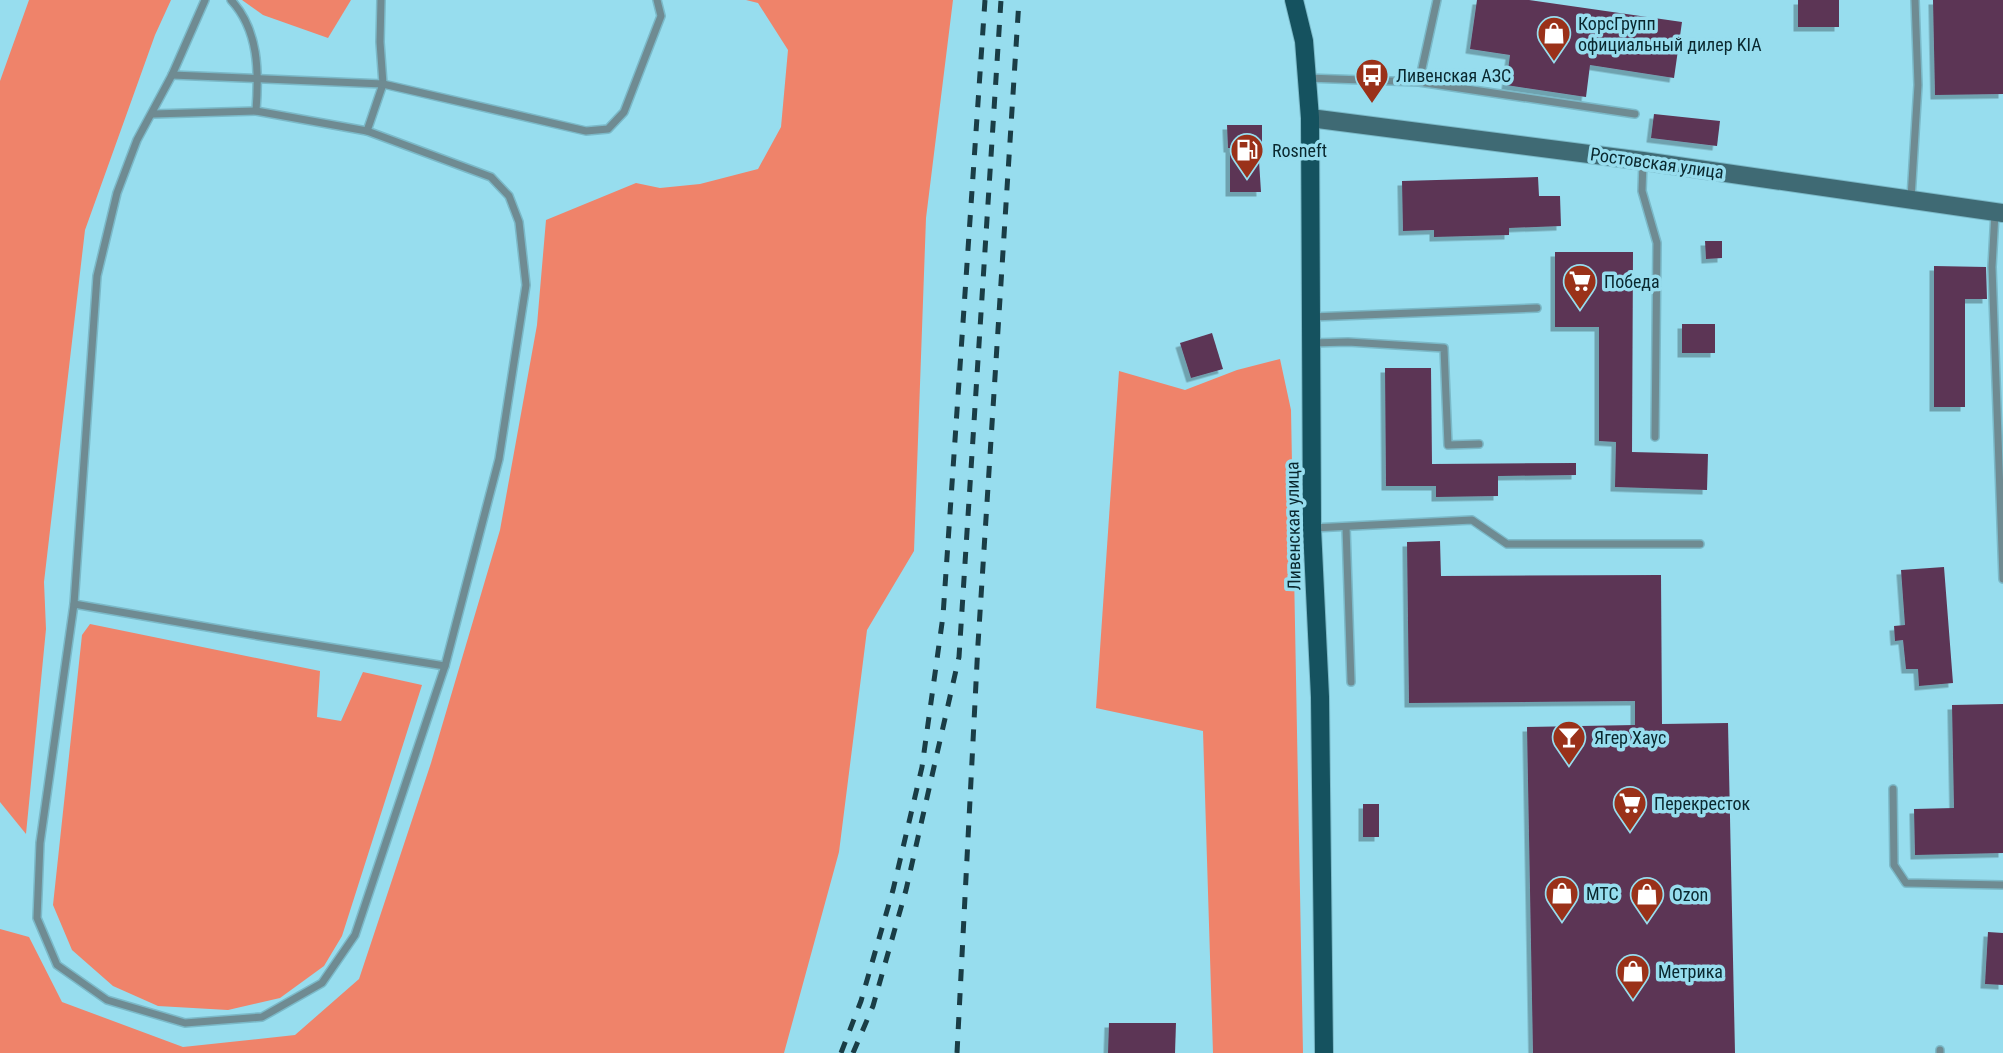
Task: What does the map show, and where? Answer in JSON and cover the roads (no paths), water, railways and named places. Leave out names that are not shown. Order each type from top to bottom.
[{"type":"main road","name":"Ливенская улица","points":[[1294,0],[1304,41],[1310,118],[1312,528],[1321,697],[1324,1053]]},
{"type":"street","name":"Ростовская улица","points":[[1310,118],[1643,160],[1999,212]]},
{"type":"lane","points":[[153,114],[256,111],[367,131],[491,177],[509,196],[519,222],[526,285],[499,459],[445,666],[355,935],[322,983],[262,1017],[185,1023],[107,1000],[57,965],[37,918],[40,843],[74,604],[97,276],[117,193],[137,140],[172,75],[205,0]]},
{"type":"lane","points":[[231,0],[251,33],[258,78],[256,111]]},
{"type":"lane","points":[[367,131],[383,84],[381,0]]},
{"type":"lane","points":[[172,75],[383,84],[586,131],[608,130],[624,112],[661,16],[657,0]]},
{"type":"lane","points":[[1419,82],[1437,0]]},
{"type":"lane","points":[[1911,199],[1918,85],[1915,0]]},
{"type":"lane","points":[[1307,78],[1419,82],[1635,114]]},
{"type":"lane","points":[[1643,160],[1642,191],[1657,243],[1655,437]]},
{"type":"lane","points":[[1999,212],[1992,267],[2003,579]]},
{"type":"lane","points":[[1311,317],[1537,308]]},
{"type":"lane","points":[[1312,343],[1348,342],[1444,348],[1448,445],[1479,444]]},
{"type":"lane","points":[[1312,528],[1472,520],[1507,544],[1700,544]]},
{"type":"lane","points":[[1346,527],[1351,682]]},
{"type":"lane","points":[[74,604],[445,666]]},
{"type":"lane","points":[[1892,789],[1894,864],[1906,883],[2003,885]]},
{"type":"railway","points":[[841,1053],[861,1001],[893,890],[922,767],[943,616],[985,0]]},
{"type":"railway","points":[[853,1053],[873,1006],[906,890],[959,657],[1001,0]]},
{"type":"railway","points":[[957,1053],[978,644],[1019,0]]},
{"type":"place","name":"КорсГрупп официальный дилер KIA","points":[[1554,63]]},
{"type":"place","name":"Ливенская АЗС","points":[[1372,105]]},
{"type":"place","name":"Rosneft","points":[[1247,180]]},
{"type":"place","name":"Победа","points":[[1580,311]]},
{"type":"place","name":"Ягер Хаус","points":[[1569,767]]},
{"type":"place","name":"Перекресток","points":[[1630,833]]},
{"type":"place","name":"МТС","points":[[1562,923]]},
{"type":"place","name":"Ozon","points":[[1647,924]]},
{"type":"place","name":"Метрика","points":[[1633,1001]]}]
